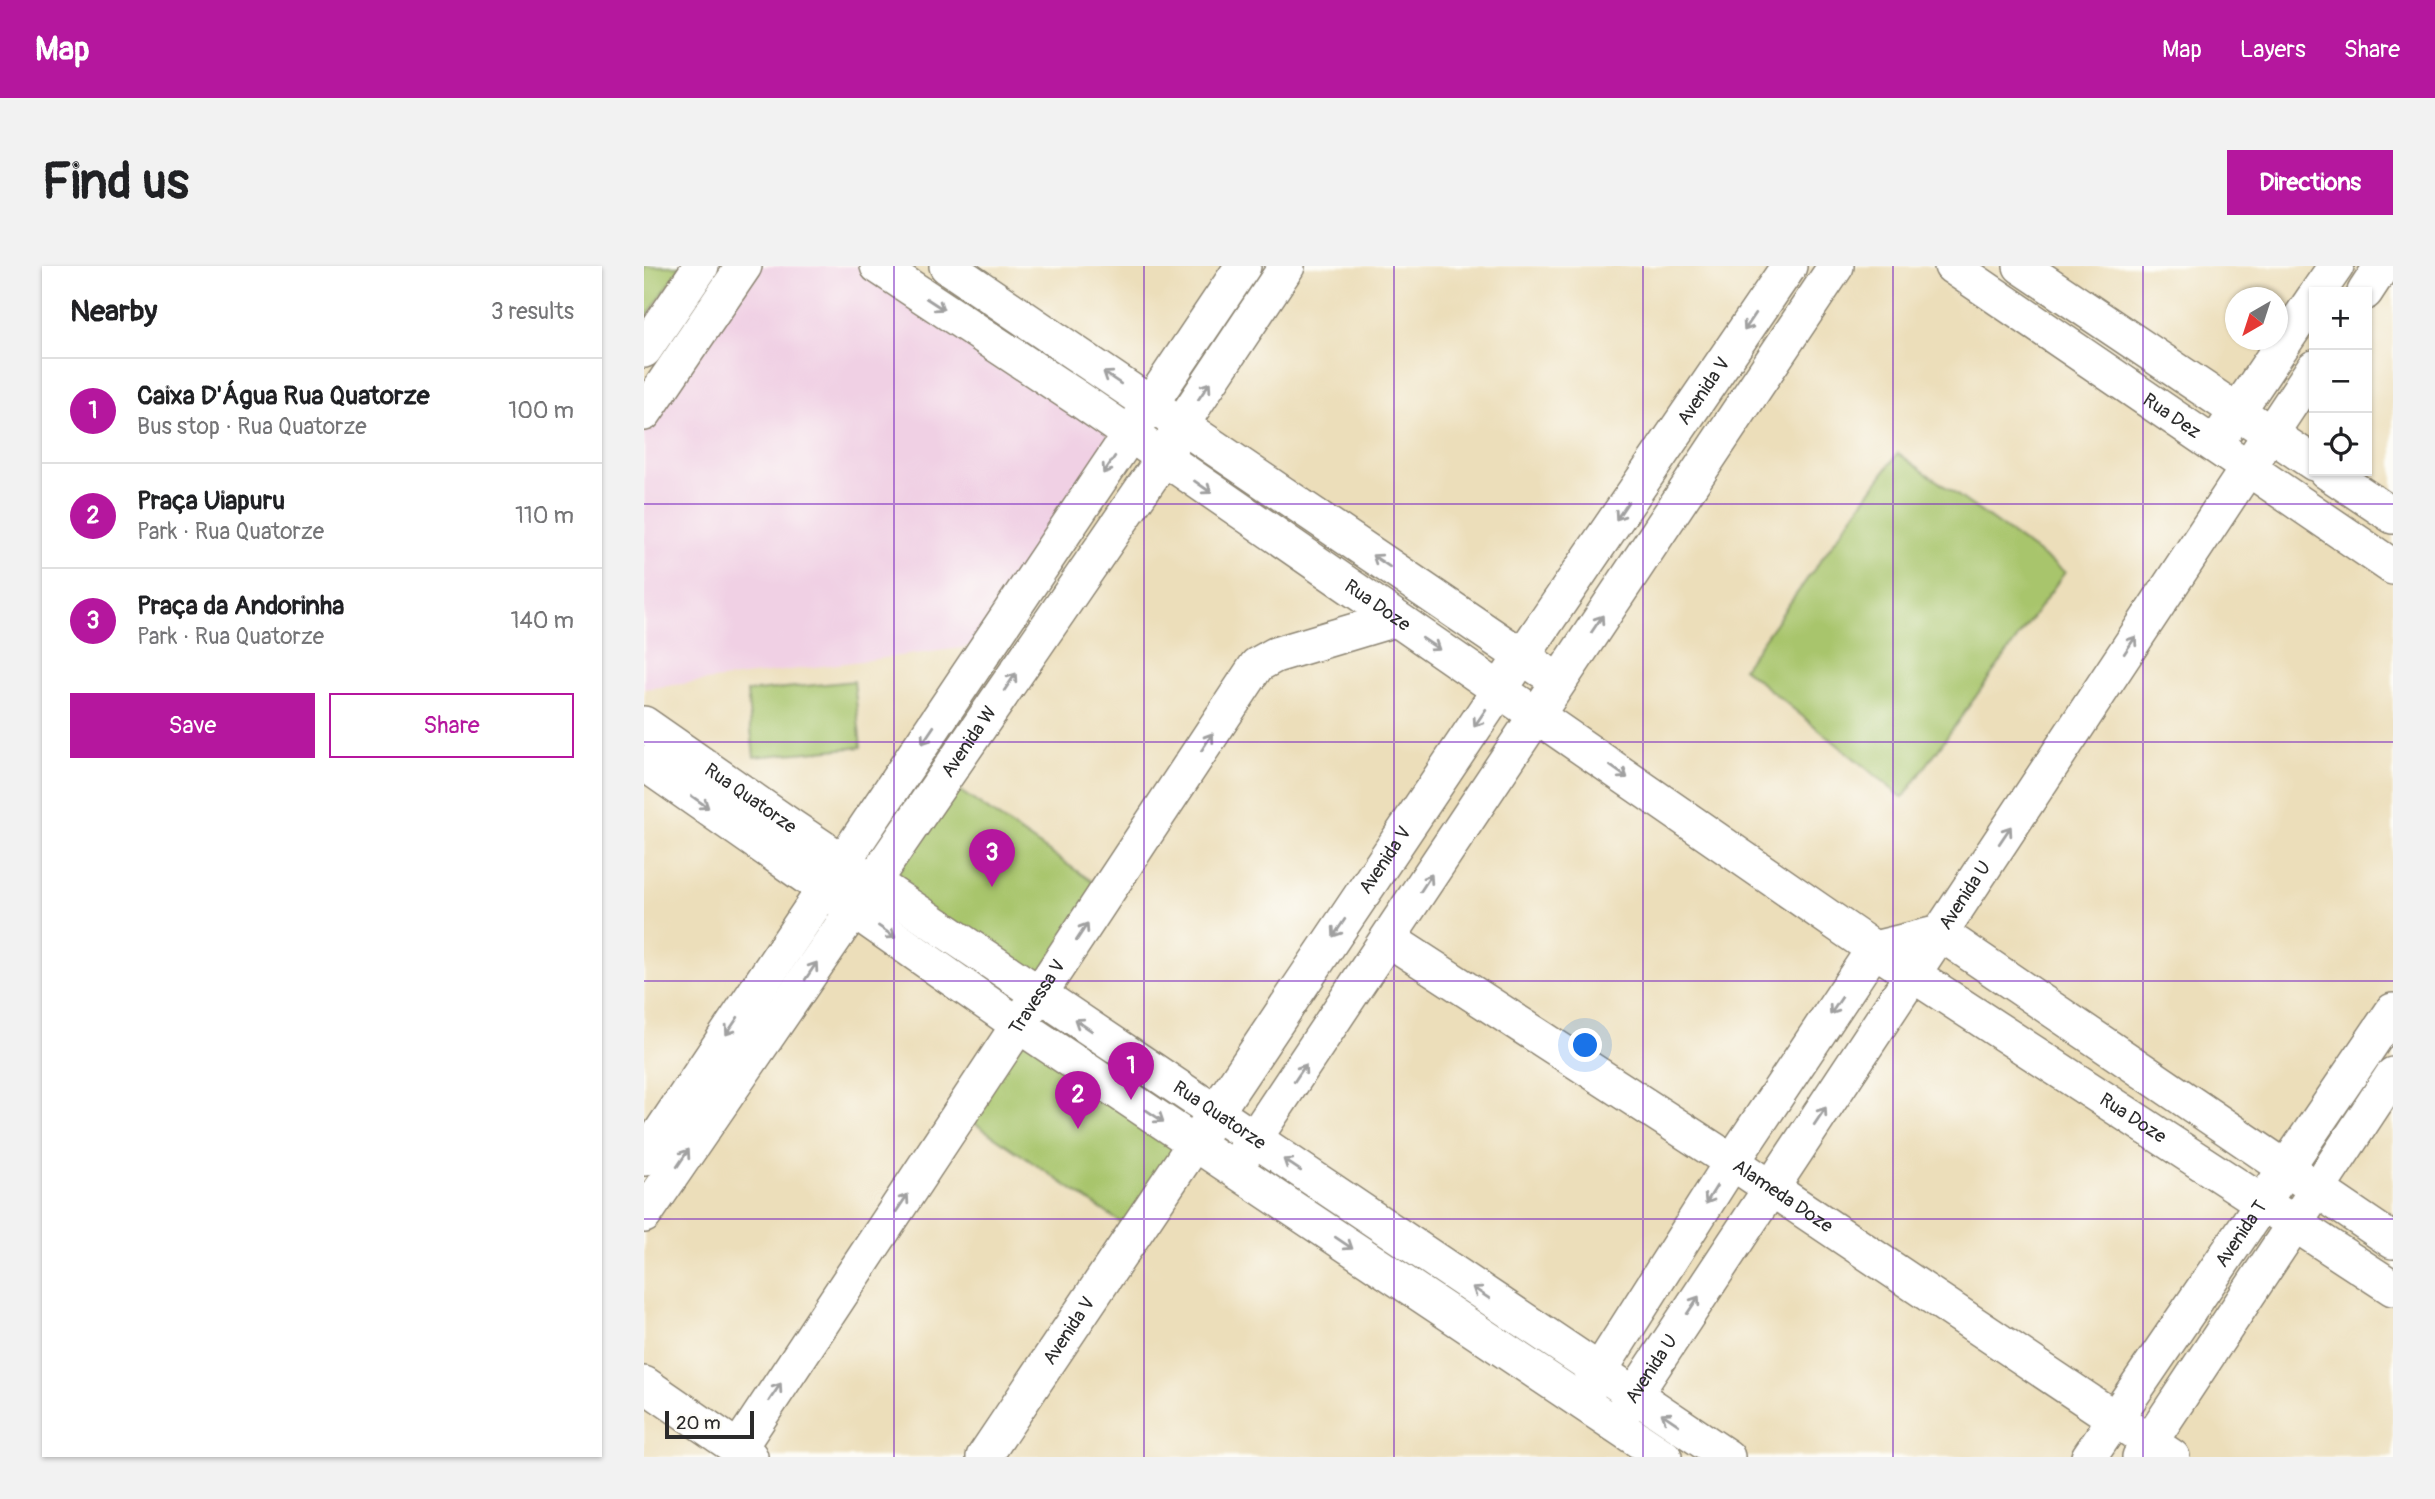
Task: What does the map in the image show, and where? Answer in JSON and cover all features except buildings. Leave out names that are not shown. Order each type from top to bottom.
[{"type":"street","points":[[644,350],[701,266]]},
{"type":"street","points":[[644,413],[744,266]]},
{"type":"street","name":"Rua Doze","points":[[878,266],[1082,401],[1874,949],[2295,1221],[2393,1288]]},
{"type":"street","points":[[947,266],[1560,681]]},
{"type":"street","name":"Avenida W","points":[[644,1158],[1243,266]]},
{"type":"street","name":"Avenida W","points":[[644,1215],[1163,459],[1181,425],[1287,266]]},
{"type":"street","name":"Avenida V","points":[[984,1457],[1500,689],[1789,266]]},
{"type":"street","points":[[1234,1170],[1390,940],[1535,714],[1560,681],[1836,266]]},
{"type":"street","name":"Rua Dez","points":[[1952,266],[2393,567]]},
{"type":"street","points":[[2021,266],[2309,460]]},
{"type":"street","points":[[2321,287],[2336,266]]},
{"type":"street","points":[[2368,287],[2382,266]]},
{"type":"street","points":[[2215,446],[2309,305]]},
{"type":"street","name":"Avenida U","points":[[1615,1424],[2309,375]]},
{"type":"street","points":[[2333,476],[2393,516]]},
{"type":"street","name":"Travessa V","points":[[744,1453],[1257,665],[1275,655],[1395,620]]},
{"type":"street","name":"Rua Quatorze","points":[[649,751],[864,894],[1040,996],[1255,1140],[1590,1387],[1615,1424],[1664,1457]]},
{"type":"street","name":"Rua Quatorze","points":[[864,894],[1020,1026],[1234,1170],[1590,1387],[1633,1395],[1727,1457]]},
{"type":"street","points":[[1590,1387],[1732,1162],[1874,949],[1940,933],[2393,1241]]},
{"type":"street","name":"Alameda Doze","points":[[1390,940],[1732,1162],[1770,1190],[2115,1418],[2154,1452]]},
{"type":"street","name":"Avenida T","points":[[2088,1457],[2265,1202],[2393,1011]]},
{"type":"street","name":"Avenida T","points":[[2154,1452],[2295,1221],[2393,1075]]},
{"type":"street","points":[[644,1384],[744,1453]]},
{"type":"shaded area","points":[[759,266],[860,266],[1113,436],[977,646],[644,689],[644,433]]},
{"type":"green space","points":[[644,266],[681,266],[644,321]]},
{"type":"green space","points":[[1898,453],[2065,572],[1903,798],[1743,668]]},
{"type":"green space","points":[[854,681],[861,747],[754,757],[747,692]]},
{"type":"green space","points":[[944,780],[1109,893],[1040,993],[875,881]]},
{"type":"green space","points":[[1020,1025],[1194,1145],[1135,1232],[961,1114]]},
{"type":"place","name":"Praça da Andorinha","points":[[992,887]]},
{"type":"place","name":"Caixa D'Água Rua Quatorze","points":[[1131,1100]]},
{"type":"place","name":"Praça Uiapuru","points":[[1078,1129]]}]
